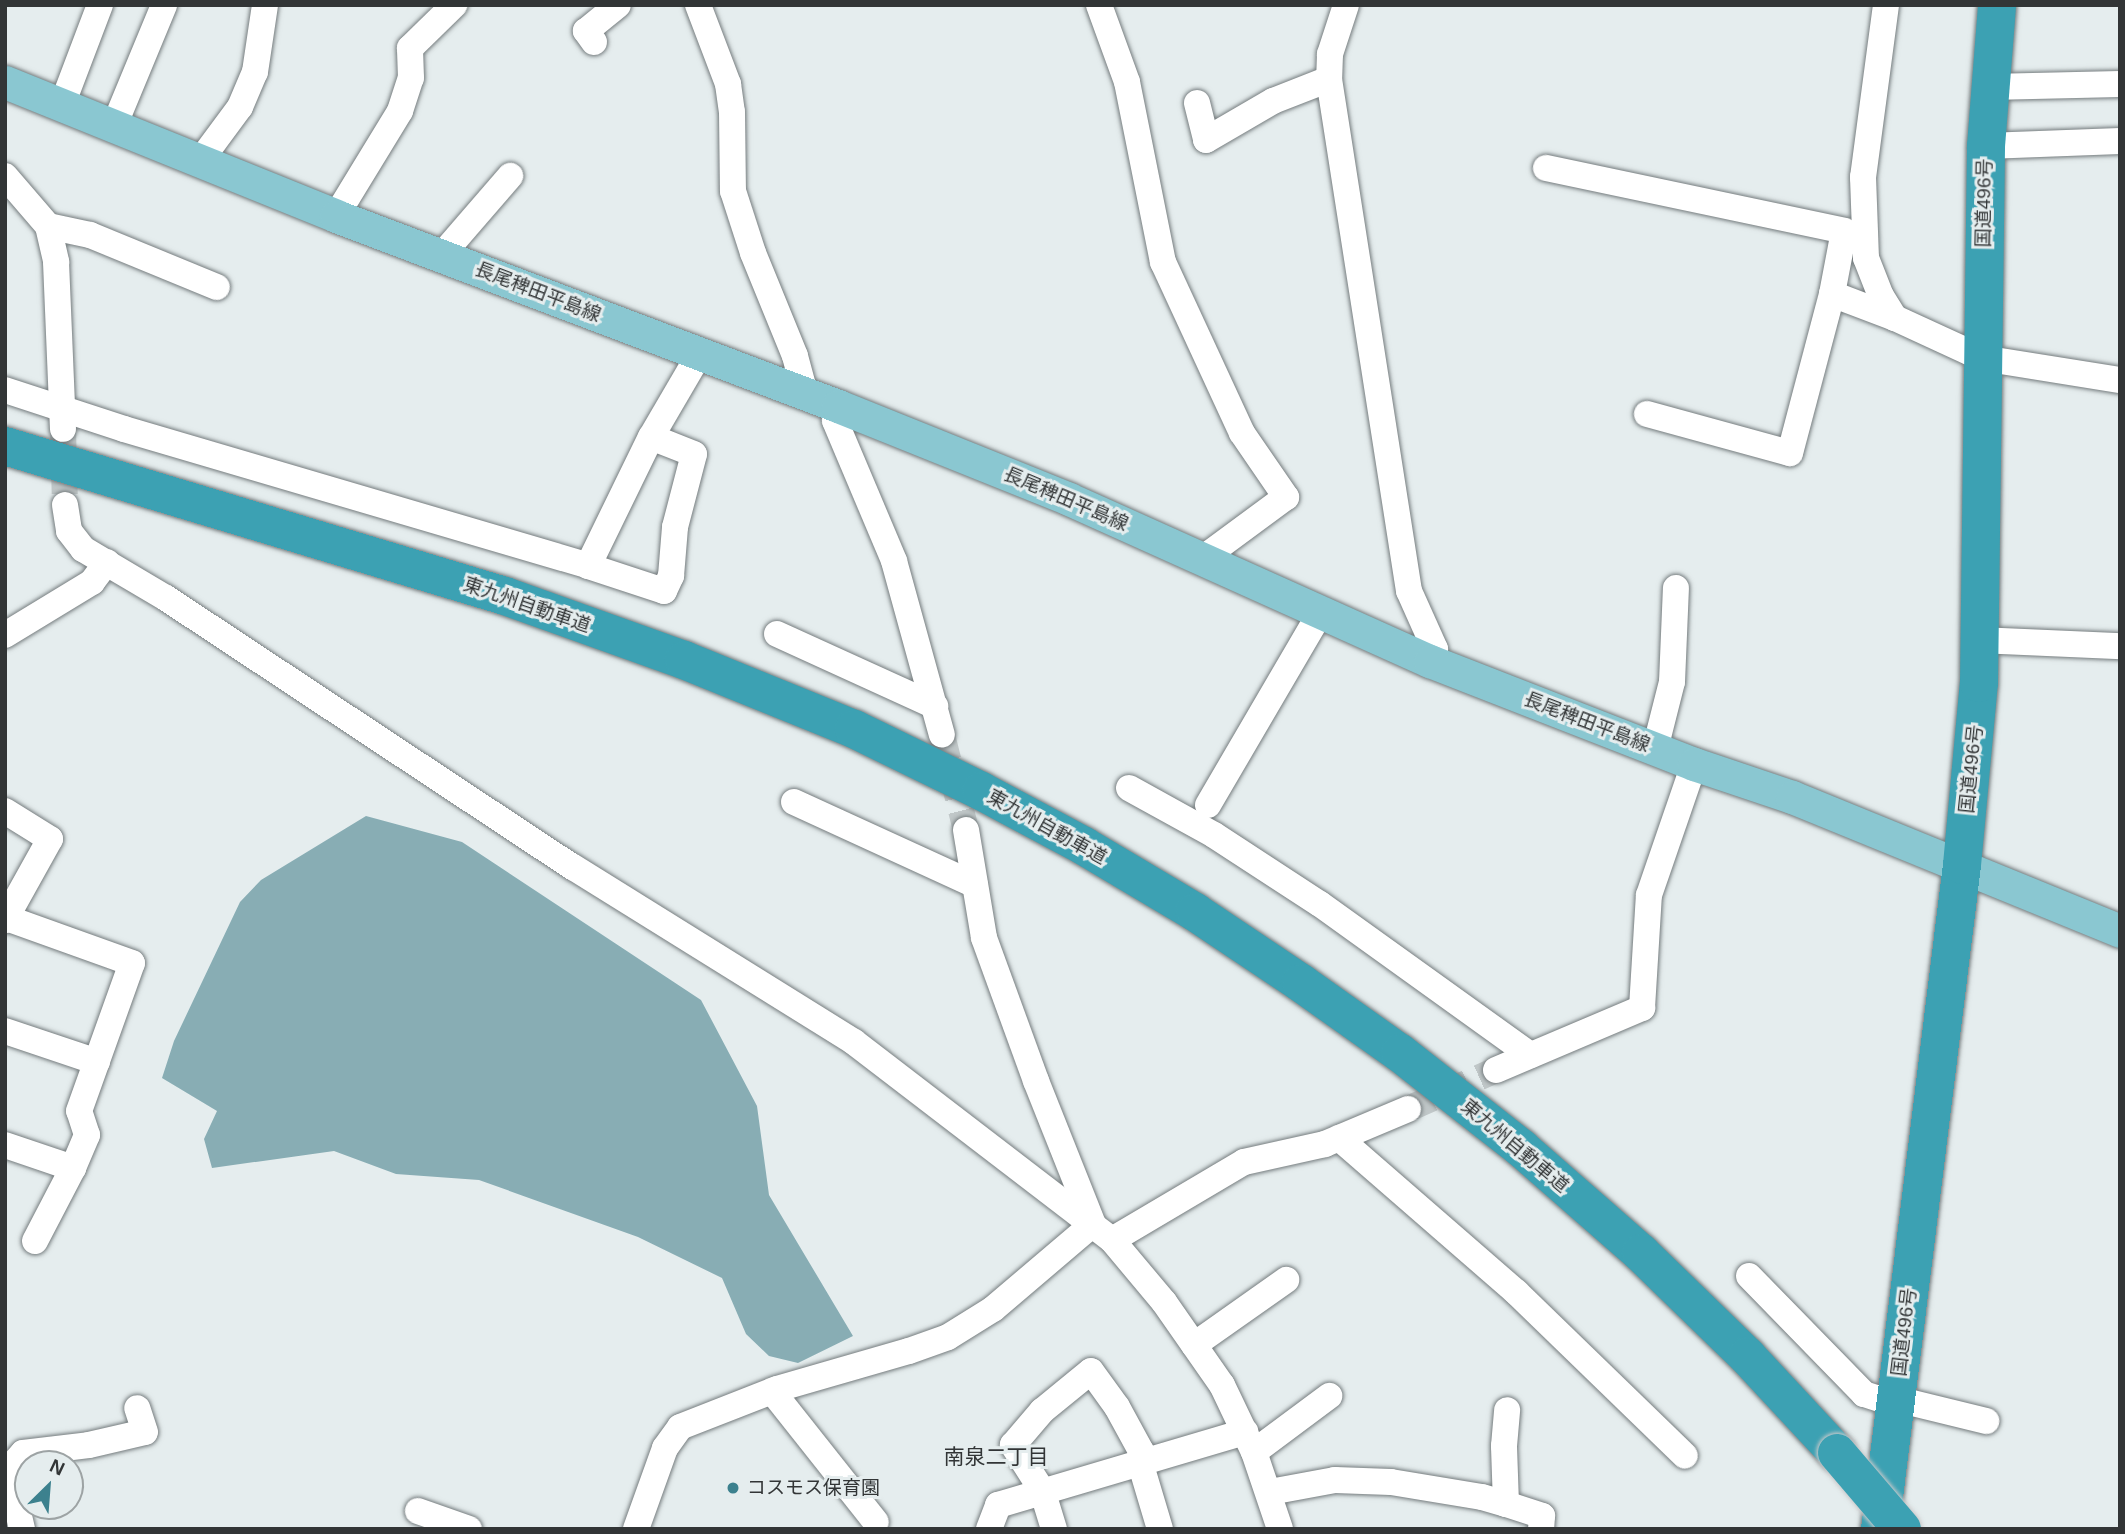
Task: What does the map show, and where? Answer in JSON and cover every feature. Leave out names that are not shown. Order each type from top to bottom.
[{"type":"highway","name":"国道496号","points":[[1880,1529],[1962,865],[1979,683],[1986,146],[1997,5]]},
{"type":"highway","name":"東九州自動車道","points":[[5,446],[505,596],[684,660],[854,729],[981,791],[1084,846],[1195,912],[1301,983],[1400,1053],[1521,1148],[1641,1254],[1747,1356],[1837,1453],[1902,1529]]},
{"type":"main road","name":"長尾稗田平島線","points":[[5,82],[336,216],[838,406],[1069,499],[1430,661],[1694,764],[1792,797],[2120,931]]},
{"type":"street","points":[[62,105],[100,5]]},
{"type":"street","points":[[114,126],[164,5]]},
{"type":"street","points":[[200,161],[240,107],[256,72],[265,5]]},
{"type":"street","points":[[336,216],[400,111],[411,78],[410,48],[454,5]]},
{"type":"street","points":[[585,30],[618,5]]},
{"type":"street","points":[[698,5],[728,84],[732,112],[733,191],[753,253],[795,356],[805,393]]},
{"type":"street","points":[[1099,5],[1127,82],[1163,262],[1242,433],[1286,497],[1202,559]]},
{"type":"street","points":[[1346,5],[1330,54],[1329,79],[1409,591],[1435,649],[1430,661]]},
{"type":"street","points":[[1886,5],[1863,177],[1866,258],[1881,296],[1895,318]]},
{"type":"street","points":[[1197,103],[1206,140],[1273,102],[1329,79]]},
{"type":"street","points":[[1989,87],[2120,84]]},
{"type":"street","points":[[1986,146],[2120,141]]},
{"type":"street","points":[[1546,168],[1844,232],[1832,295],[1790,453],[1647,414]]},
{"type":"street","points":[[5,176],[48,226],[55,262],[63,419]]},
{"type":"street","points":[[441,256],[510,176]]},
{"type":"street","points":[[48,226],[90,235],[217,287]]},
{"type":"street","points":[[1832,295],[1895,318],[1982,358],[2120,380]]},
{"type":"street","points":[[588,566],[651,437],[700,353]]},
{"type":"street","points":[[5,390],[63,419],[588,566],[664,591],[671,576],[675,527],[694,454],[651,437]]},
{"type":"street","points":[[838,406],[835,421],[894,561],[942,735]]},
{"type":"street","points":[[65,505],[69,531],[83,549],[107,562],[573,867],[855,1042],[1103,1232],[1164,1302],[1222,1385],[1250,1442],[1270,1492],[1280,1529]]},
{"type":"street","points":[[5,635],[92,582],[107,562]]},
{"type":"street","points":[[1655,749],[1672,682],[1675,589]]},
{"type":"street","points":[[1208,805],[1321,612]]},
{"type":"street","points":[[777,634],[935,706]]},
{"type":"street","points":[[1980,640],[2120,646]]},
{"type":"street","points":[[1496,1070],[1642,1008],[1648,895],[1694,764]]},
{"type":"street","points":[[1129,788],[1214,835],[1320,904],[1530,1055]]},
{"type":"street","points":[[794,802],[975,885]]},
{"type":"street","points":[[5,811],[50,839],[6,919],[132,964],[79,1111],[87,1135],[35,1241]]},
{"type":"street","points":[[966,830],[989,951],[1036,1082],[1103,1232]]},
{"type":"street","points":[[5,1031],[97,1062]]},
{"type":"street","points":[[636,1529],[664,1448],[680,1427],[772,1391],[909,1352],[948,1337],[1103,1232],[1244,1162],[1325,1144],[1408,1110]]},
{"type":"street","points":[[1339,1138],[1516,1292],[1685,1456]]},
{"type":"street","points":[[5,1145],[73,1168]]},
{"type":"street","points":[[1749,1276],[1864,1394],[1986,1421]]},
{"type":"street","points":[[1194,1345],[1286,1280]]},
{"type":"street","points":[[1054,1529],[1043,1492],[1013,1444],[1042,1411],[1091,1371],[1141,1451],[1140,1462],[1160,1529]]},
{"type":"street","points":[[772,1391],[876,1522]]},
{"type":"street","points":[[989,1529],[998,1505],[1140,1462],[1250,1442],[1329,1396]]},
{"type":"street","points":[[22,1529],[10,1494],[14,1463],[23,1453],[89,1445],[145,1432],[138,1408]]},
{"type":"street","points":[[1506,1504],[1504,1446],[1507,1410]]},
{"type":"street","points":[[1270,1492],[1335,1480],[1436,1489],[1506,1504],[1542,1516],[1541,1529]]},
{"type":"street","points":[[418,1511],[469,1529]]},
{"type":"water","points":[[366,816],[462,842],[701,1000],[757,1106],[769,1195],[853,1336],[798,1363],[769,1356],[746,1334],[722,1278],[638,1237],[479,1180],[396,1174],[334,1151],[212,1168],[204,1139],[217,1111],[162,1078],[174,1041],[240,902],[261,880]]},
{"type":"tunnel","points":[[63,429],[65,505]]},
{"type":"tunnel","points":[[942,735],[966,830]]},
{"type":"tunnel","points":[[1408,1109],[1496,1070]]},
{"type":"place","name":"コスモス保育園","points":[[733,1488]]},
{"type":"district","name":"南泉二丁目","points":[[996,1457]]}]
